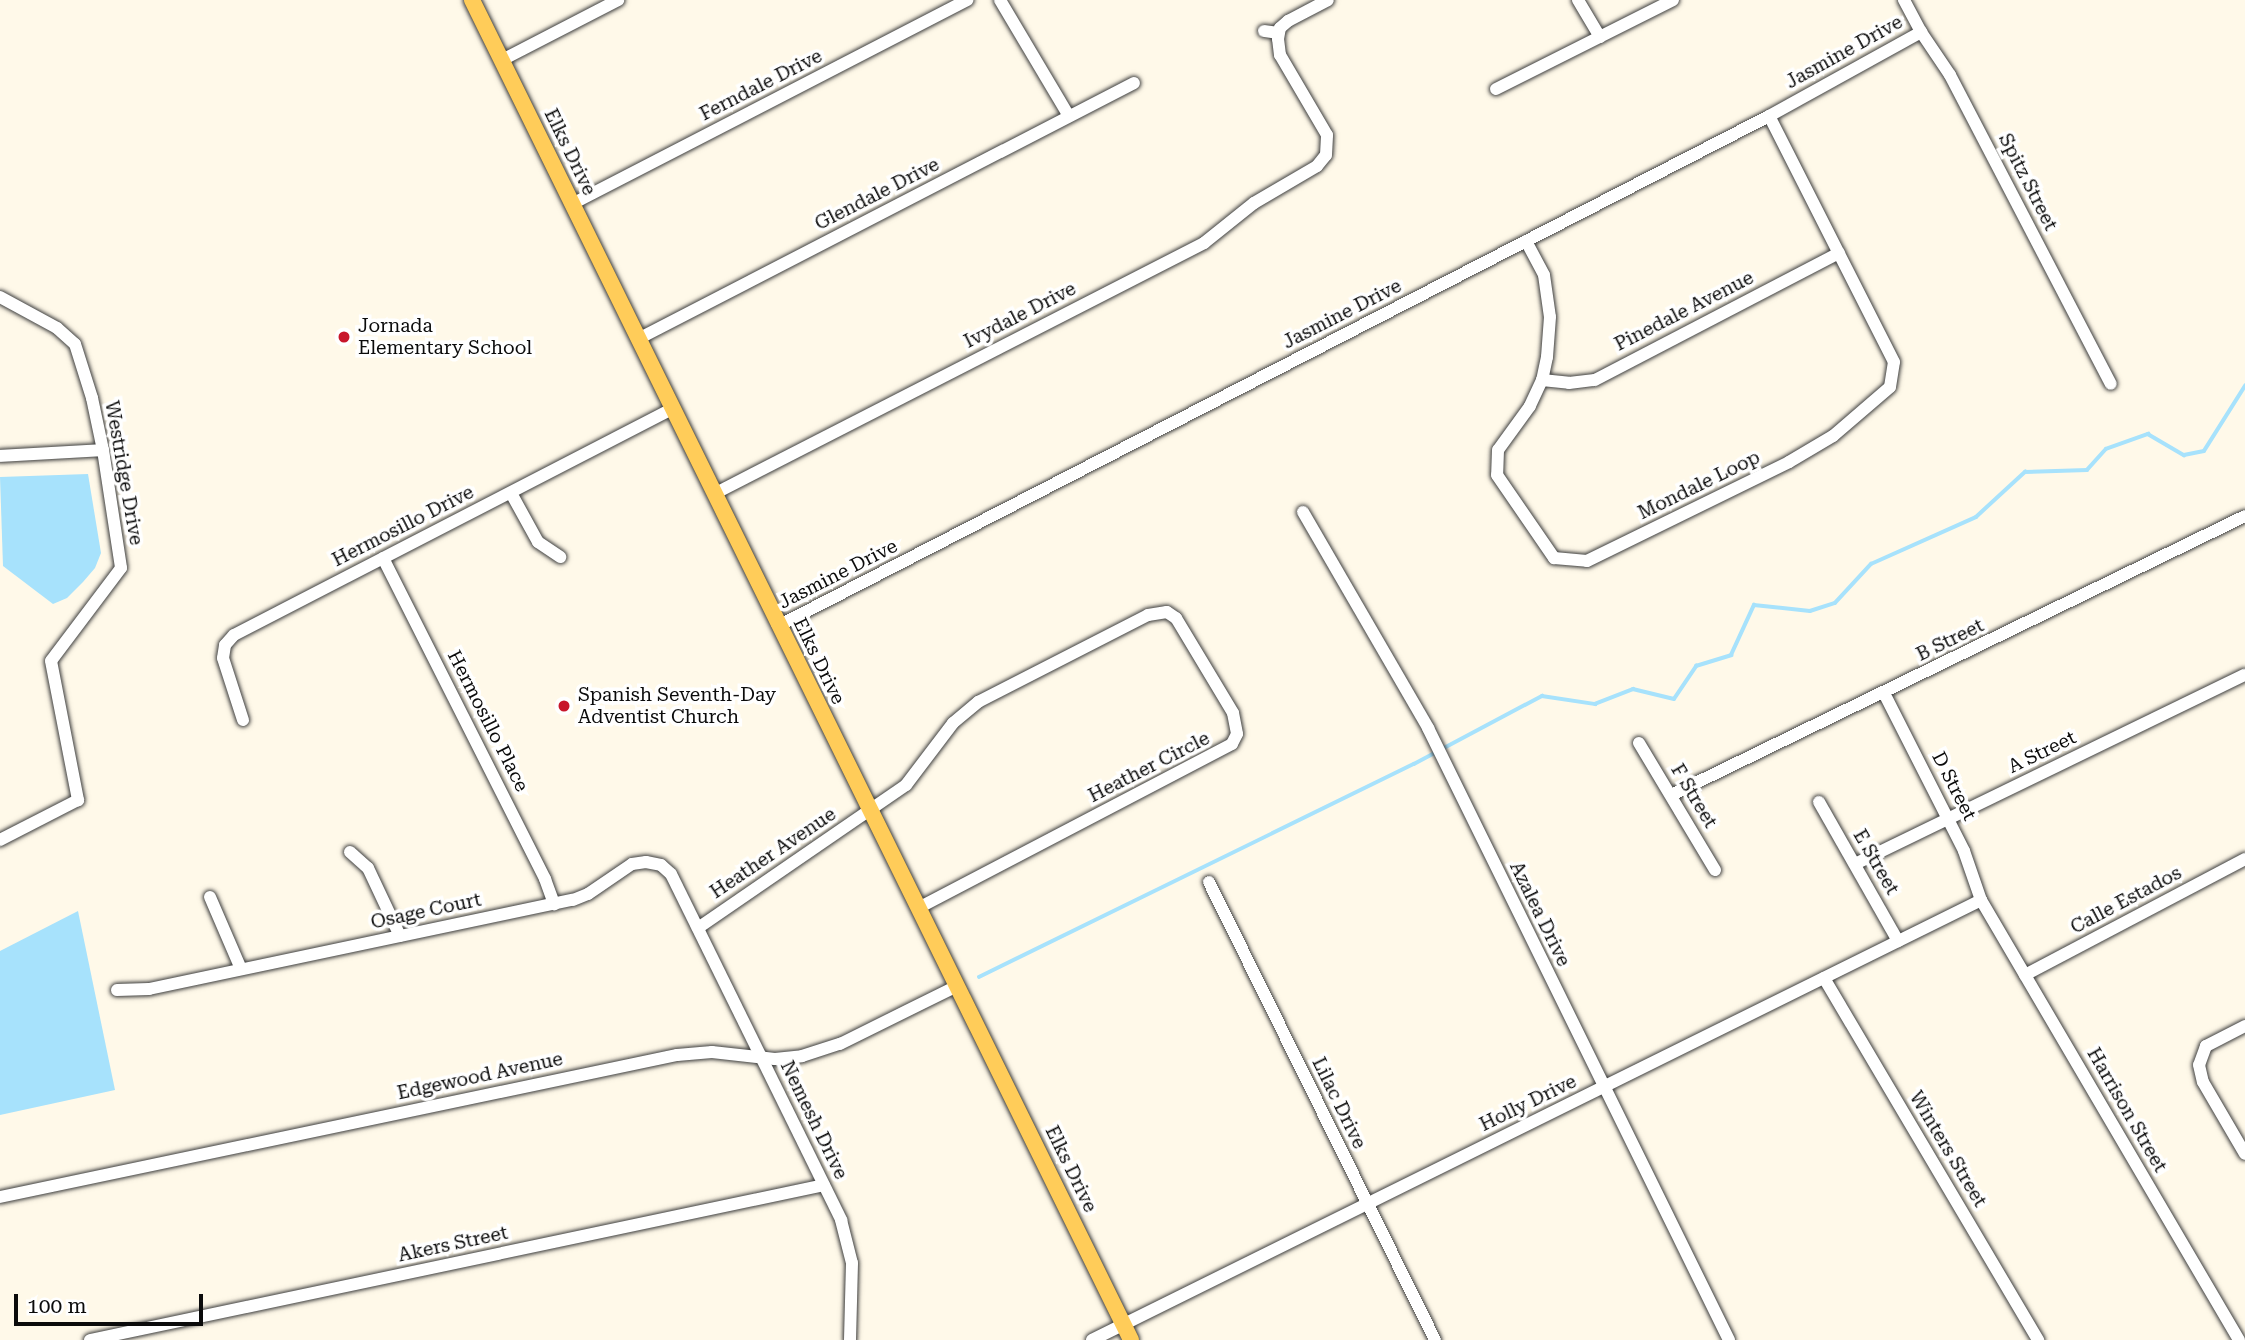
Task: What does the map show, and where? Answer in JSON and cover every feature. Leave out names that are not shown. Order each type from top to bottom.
[{"type":"main road","name":"Elks Drive","points":[[472,0],[1131,1340]]},
{"type":"street","points":[[502,60],[618,0]]},
{"type":"street","name":"Ferndale Drive","points":[[572,204],[968,0]]},
{"type":"street","points":[[1000,0],[1069,116]]},
{"type":"street","points":[[1264,31],[1278,33],[1288,21],[1328,0]]},
{"type":"street","points":[[1578,0],[1600,37]]},
{"type":"street","points":[[1496,89],[1673,0]]},
{"type":"street","name":"Spitz Street","points":[[1905,0],[1921,32],[1951,75],[2112,384]]},
{"type":"street","name":"Jasmine Drive","points":[[778,626],[1769,116],[1921,32]]},
{"type":"street","name":"Ivydale Drive","points":[[713,494],[1204,243],[1254,203],[1317,166],[1333,152],[1325,131],[1280,55],[1278,33]]},
{"type":"street","name":"Glendale Drive","points":[[638,339],[1133,83]]},
{"type":"street","name":"Mondale Loop","points":[[1525,241],[1544,275],[1550,317],[1542,380],[1530,406],[1498,450],[1497,475],[1554,558],[1587,561],[1789,462],[1833,436],[1890,387],[1895,362],[1769,116]]},
{"type":"street","name":"Pinedale Avenue","points":[[1542,380],[1569,383],[1595,380],[1839,253]]},
{"type":"street","name":"Westridge Drive","points":[[0,297],[57,328],[75,344],[92,398],[103,450],[121,568],[51,660],[78,800],[0,840]]},
{"type":"street","name":"Hermosillo Drive","points":[[243,720],[224,664],[223,651],[229,640],[672,409]]},
{"type":"street","points":[[0,456],[103,450]]},
{"type":"street","points":[[511,493],[538,542],[560,557]]},
{"type":"street","name":"Azalea Drive","points":[[1303,512],[1427,728],[1730,1340]]},
{"type":"street","name":"B Street","points":[[1671,794],[1812,724],[1884,694],[2245,516]]},
{"type":"street","name":"Hermosillo Place","points":[[383,558],[545,878],[554,904]]},
{"type":"street","name":"Heather Circle","points":[[870,809],[913,779],[944,733],[969,708],[1154,612],[1167,612],[1176,618],[1233,713],[1237,734],[1228,748],[918,908]]},
{"type":"street","name":"A Street","points":[[1855,864],[2245,674]]},
{"type":"street","name":"D Street","points":[[1884,694],[1949,819],[1964,851],[1981,900]]},
{"type":"street","name":"F Street","points":[[1639,743],[1715,870]]},
{"type":"street","name":"E Street","points":[[1819,803],[1898,941]]},
{"type":"street","name":"Heather Avenue","points":[[698,928],[870,809]]},
{"type":"street","points":[[350,852],[368,868],[400,936]]},
{"type":"street","name":"Calle Estados","points":[[2025,975],[2245,859]]},
{"type":"street","name":"Osage Court","points":[[117,990],[149,989],[554,904],[588,894],[632,864],[654,862],[671,874],[698,928]]},
{"type":"street","name":"Lilac Drive","points":[[1209,882],[1434,1340]]},
{"type":"street","points":[[210,897],[241,969]]},
{"type":"street","name":"Holly Drive","points":[[1092,1340],[1981,900]]},
{"type":"street","name":"Harrison Street","points":[[1981,900],[2239,1340]]},
{"type":"street","name":"Nemesh Drive","points":[[698,928],[824,1185],[849,1242],[852,1274],[847,1340]]},
{"type":"street","name":"Winters Street","points":[[1824,978],[2038,1340]]},
{"type":"street","name":"Edgewood Avenue","points":[[0,1197],[677,1055],[712,1052],[789,1058],[828,1048],[957,986]]},
{"type":"street","points":[[2245,1026],[2206,1046],[2199,1060],[2203,1082],[2245,1154]]},
{"type":"street","name":"Akers Street","points":[[90,1340],[824,1185]]},
{"type":"water","points":[[88,474],[101,553],[95,568],[83,582],[67,598],[53,604],[3,566],[0,477]]},
{"type":"water","points":[[78,911],[115,1090],[0,1115],[0,951]]},
{"type":"waterway","points":[[979,977],[1414,764],[1542,696],[1595,704],[1633,689],[1674,699],[1696,666],[1731,655],[1754,605],[1810,611],[1835,603],[1871,564],[1976,517],[2025,472],[2087,470],[2106,449],[2148,434],[2184,455],[2204,451],[2245,386]]},
{"type":"place","name":"Jornada Elementary School","points":[[344,337]]},
{"type":"place","name":"Spanish Seventh-Day Adventist Church","points":[[564,706]]}]
